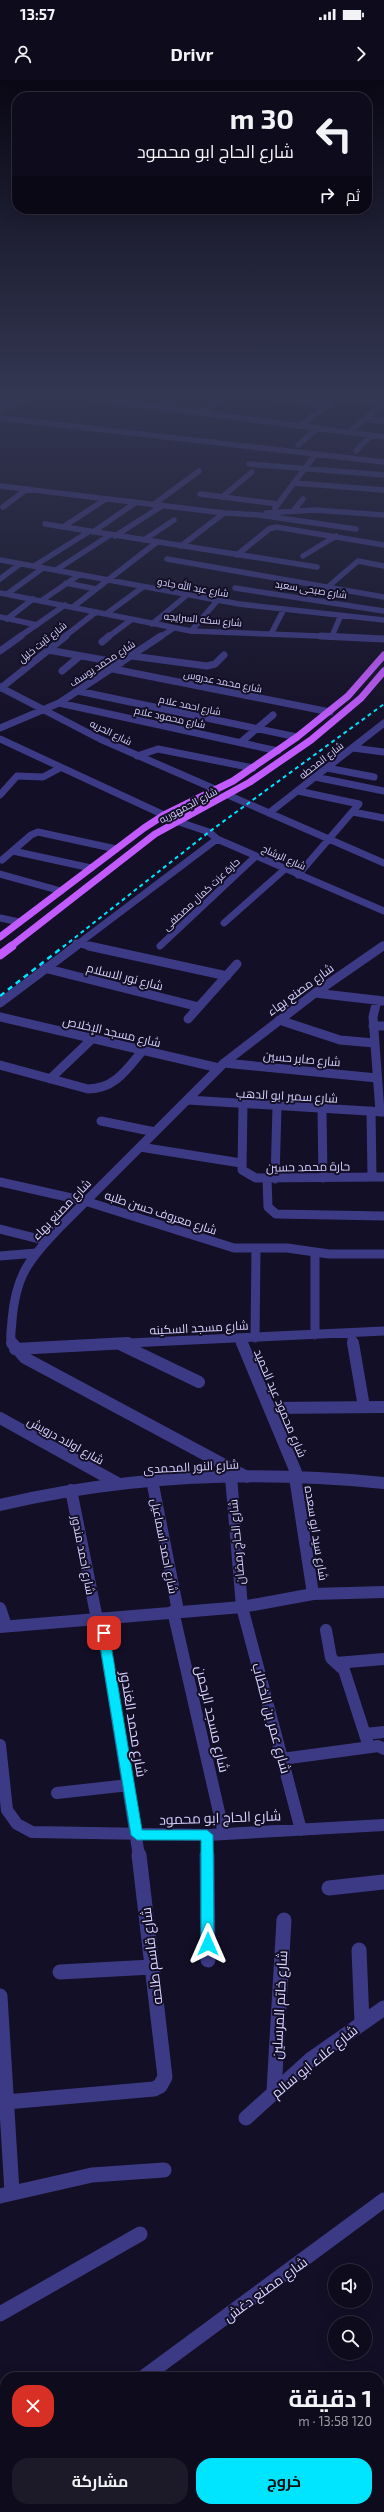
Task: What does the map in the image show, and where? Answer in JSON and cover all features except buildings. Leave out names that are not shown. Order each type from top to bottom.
[{"type":"main road","name":"شارع الجمهوريه","points":[[0,937],[116,849],[164,815],[217,790],[278,751],[330,712],[348,696],[384,655]]},
{"type":"main road","name":"شارع الجمهوريه","points":[[0,955],[129,853],[176,821],[228,795],[311,740],[361,698],[384,671]]},
{"type":"street","points":[[62,527],[90,509]]},
{"type":"street","points":[[34,566],[125,509]]},
{"type":"street","points":[[56,570],[156,509]]},
{"type":"street","points":[[205,509],[259,515],[356,529]]},
{"type":"street","points":[[259,515],[272,512],[305,509]]},
{"type":"street","points":[[347,509],[381,515]]},
{"type":"street","points":[[182,546],[224,511]]},
{"type":"street","points":[[365,518],[369,513]]},
{"type":"street","points":[[144,540],[174,520]]},
{"type":"street","points":[[45,524],[317,567],[307,576]]},
{"type":"street","points":[[349,538],[361,524]]},
{"type":"street","points":[[237,555],[273,528],[336,536],[384,545]]},
{"type":"street","points":[[303,556],[313,547],[323,545],[336,536]]},
{"type":"street","points":[[73,607],[158,542]]},
{"type":"street","points":[[64,548],[84,552]]},
{"type":"street","points":[[167,559],[307,576],[329,586],[384,597]]},
{"type":"street","name":"شارع عبد الله جادو","points":[[0,560],[217,601],[384,620]]},
{"type":"street","points":[[329,586],[358,561],[384,566]]},
{"type":"street","points":[[0,579],[20,564]]},
{"type":"street","points":[[7,594],[43,568]]},
{"type":"street","points":[[41,601],[79,575]]},
{"type":"street","points":[[66,583],[96,589]]},
{"type":"street","points":[[106,614],[142,587]]},
{"type":"street","name":"شارع صبحى سعيد","points":[[234,588],[384,611]]},
{"type":"street","name":"شارع سكه السرايجه","points":[[0,593],[174,628],[384,639]]},
{"type":"street","points":[[152,624],[188,595]]},
{"type":"street","points":[[3,618],[33,599]]},
{"type":"street","points":[[191,630],[217,601]]},
{"type":"street","points":[[0,651],[65,605]]},
{"type":"street","points":[[271,634],[284,609]]},
{"type":"street","name":"شارع ثابت خليل","points":[[1,688],[96,612]]},
{"type":"street","points":[[332,636],[341,615]]},
{"type":"street","points":[[3,618],[37,625]]},
{"type":"street","points":[[102,642],[131,620]]},
{"type":"street","name":"شارع محمد يوسف","points":[[0,728],[43,712],[59,703],[174,628]]},
{"type":"street","points":[[0,639],[14,641]]},
{"type":"street","points":[[48,650],[121,663]]},
{"type":"street","points":[[132,656],[207,666],[214,664],[224,655]]},
{"type":"street","points":[[62,671],[80,656]]},
{"type":"street","name":"شارع محمد عدروس","points":[[113,669],[330,712]]},
{"type":"street","name":"شارع الحريه","points":[[1,688],[43,712],[137,756],[217,790]]},
{"type":"street","name":"شارع احمد علام","points":[[78,691],[297,737]]},
{"type":"street","points":[[116,699],[126,692]]},
{"type":"street","name":"شارع محمود علام","points":[[59,703],[278,751]]},
{"type":"street","points":[[241,742],[273,715]]},
{"type":"street","name":"شارع المحطه","points":[[269,813],[382,726]]},
{"type":"street","points":[[0,740],[164,815]]},
{"type":"street","points":[[353,748],[384,752]]},
{"type":"street","points":[[137,756],[147,751],[158,749],[252,768]]},
{"type":"street","points":[[0,795],[18,776],[43,777],[60,768]]},
{"type":"street","points":[[327,768],[374,777]]},
{"type":"street","points":[[315,777],[384,791]]},
{"type":"street","points":[[298,790],[359,803],[298,875]]},
{"type":"street","points":[[228,795],[384,862]]},
{"type":"street","points":[[352,812],[384,818]]},
{"type":"street","name":"شارع الرشاح","points":[[176,821],[209,832],[217,839],[384,911]]},
{"type":"street","points":[[2,860],[33,833],[40,832],[116,849]]},
{"type":"street","points":[[0,1003],[44,968],[217,839]]},
{"type":"street","points":[[13,851],[91,868]]},
{"type":"street","name":"حارة عزت كمال مصطفى","points":[[160,946],[256,856]]},
{"type":"street","points":[[224,923],[285,869]]},
{"type":"street","points":[[0,874],[61,891]]},
{"type":"street","points":[[0,918],[19,922]]},
{"type":"street","points":[[76,944],[227,976]]},
{"type":"street","name":"شارع مصنع بهاء","points":[[15,1349],[10,1334],[14,1296],[21,1274],[36,1253],[222,1065],[315,993],[384,945]]},
{"type":"street","points":[[188,1018],[237,964]]},
{"type":"street","name":"شارع نور الاسلام","points":[[44,968],[199,1006]]},
{"type":"street","points":[[315,993],[380,1001],[373,1026],[378,1112],[372,1177]]},
{"type":"street","name":"شارع مسجد الإخلاص","points":[[0,1017],[143,1050],[222,1065]]},
{"type":"street","points":[[279,1020],[347,1042],[374,1043]]},
{"type":"street","points":[[373,1026],[384,1026]]},
{"type":"street","points":[[50,1079],[93,1038]]},
{"type":"street","points":[[0,1065],[88,1089],[104,1089],[112,1085],[143,1050]]},
{"type":"street","name":"شارع صابر حسين","points":[[222,1065],[377,1078]]},
{"type":"street","name":"شارع سمير ابو الدهب","points":[[188,1100],[322,1110],[378,1112]]},
{"type":"street","points":[[140,1147],[241,1164],[244,1105]]},
{"type":"street","points":[[277,1107],[268,1207],[276,1214],[384,1216]]},
{"type":"street","points":[[322,1110],[323,1178]]},
{"type":"street","points":[[100,1121],[155,1132]]},
{"type":"street","name":"حارة محمد حسين","points":[[241,1164],[242,1170],[247,1175],[271,1179],[384,1177]]},
{"type":"street","name":"شارع معروف حسن طلبه","points":[[0,1182],[85,1202],[226,1246],[256,1249],[287,1248],[339,1255],[384,1254]]},
{"type":"street","points":[[0,1230],[47,1241]]},
{"type":"street","points":[[255,1338],[256,1249]]},
{"type":"street","points":[[314,1335],[315,1252]]},
{"type":"street","points":[[0,1256],[36,1253]]},
{"type":"street","name":"شارع مسجد السكينه","points":[[15,1349],[384,1331]]},
{"type":"street","points":[[351,1333],[364,1407]]},
{"type":"street","name":"شارع محمود عبد الحميد","points":[[240,1338],[296,1477]]},
{"type":"street","points":[[120,1344],[199,1382]]},
{"type":"street","points":[[15,1349],[25,1358],[247,1477]]},
{"type":"street","points":[[269,1408],[384,1407]]},
{"type":"street","name":"شارع اولاد درويش","points":[[0,1418],[119,1484]]},
{"type":"street","name":"شارع النور المحمدى","points":[[1,1503],[71,1490],[152,1480],[231,1477],[296,1477],[344,1478],[384,1483]]},
{"type":"street","name":"شارع الحاج رمضان","points":[[231,1477],[242,1607]]},
{"type":"street","name":"شارع سيد ابو سعده","points":[[296,1477],[313,1594]]},
{"type":"street","name":"شارع احمد اسماعيل","points":[[152,1480],[175,1611]]},
{"type":"street","name":"شارع احمد مندور","points":[[71,1490],[99,1618]]},
{"type":"street","points":[[0,1608],[3,1627],[175,1611],[242,1607],[313,1594],[384,1592]]},
{"type":"street","name":"شارع عمر بن الخطاب","points":[[242,1607],[301,1830]]},
{"type":"street","name":"شارع مسجد الرحمن","points":[[175,1611],[224,1834]]},
{"type":"street","name":"شارع محمد الغندور","points":[[99,1618],[137,1835]]},
{"type":"street","points":[[326,1630],[331,1658],[344,1670],[369,1748]]},
{"type":"street","points":[[336,1663],[384,1659]]},
{"type":"street","points":[[365,1734],[384,1732]]},
{"type":"street","name":"شارع الحاج ابو محمود","points":[[0,1745],[7,1810],[16,1824],[32,1832],[207,1835],[384,1824]]},
{"type":"street","points":[[282,1759],[378,1746],[384,1749]]},
{"type":"street","points":[[57,1793],[129,1785]]},
{"type":"street","name":"شارع قاسم طلحه","points":[[6,2102],[154,2089],[160,2086],[165,2077],[137,1835]]},
{"type":"street","points":[[207,1835],[208,1960]]},
{"type":"street","points":[[329,1888],[384,1882]]},
{"type":"street","name":"شارع خاتم المرسلين","points":[[274,2091],[284,1920]]},
{"type":"street","points":[[359,1950],[362,2022]]},
{"type":"street","points":[[60,1972],[152,1967]]},
{"type":"street","points":[[0,1996],[2,2058],[6,2102],[6,2194],[92,2175],[164,2170]]},
{"type":"street","name":"شارع علاء ابو سالم","points":[[246,2118],[274,2091],[310,2060],[384,2008]]},
{"type":"street","name":"شارع مصنع دغش","points":[[151,2372],[384,2200]]},
{"type":"street","points":[[0,2314],[140,2234]]},
{"type":"railway","points":[[63,947],[209,832],[384,704]]},
{"type":"railway","points":[[0,996],[64,946]]},
{"type":"route","points":[[104,1633],[137,1835],[207,1835],[208,1944]]}]
